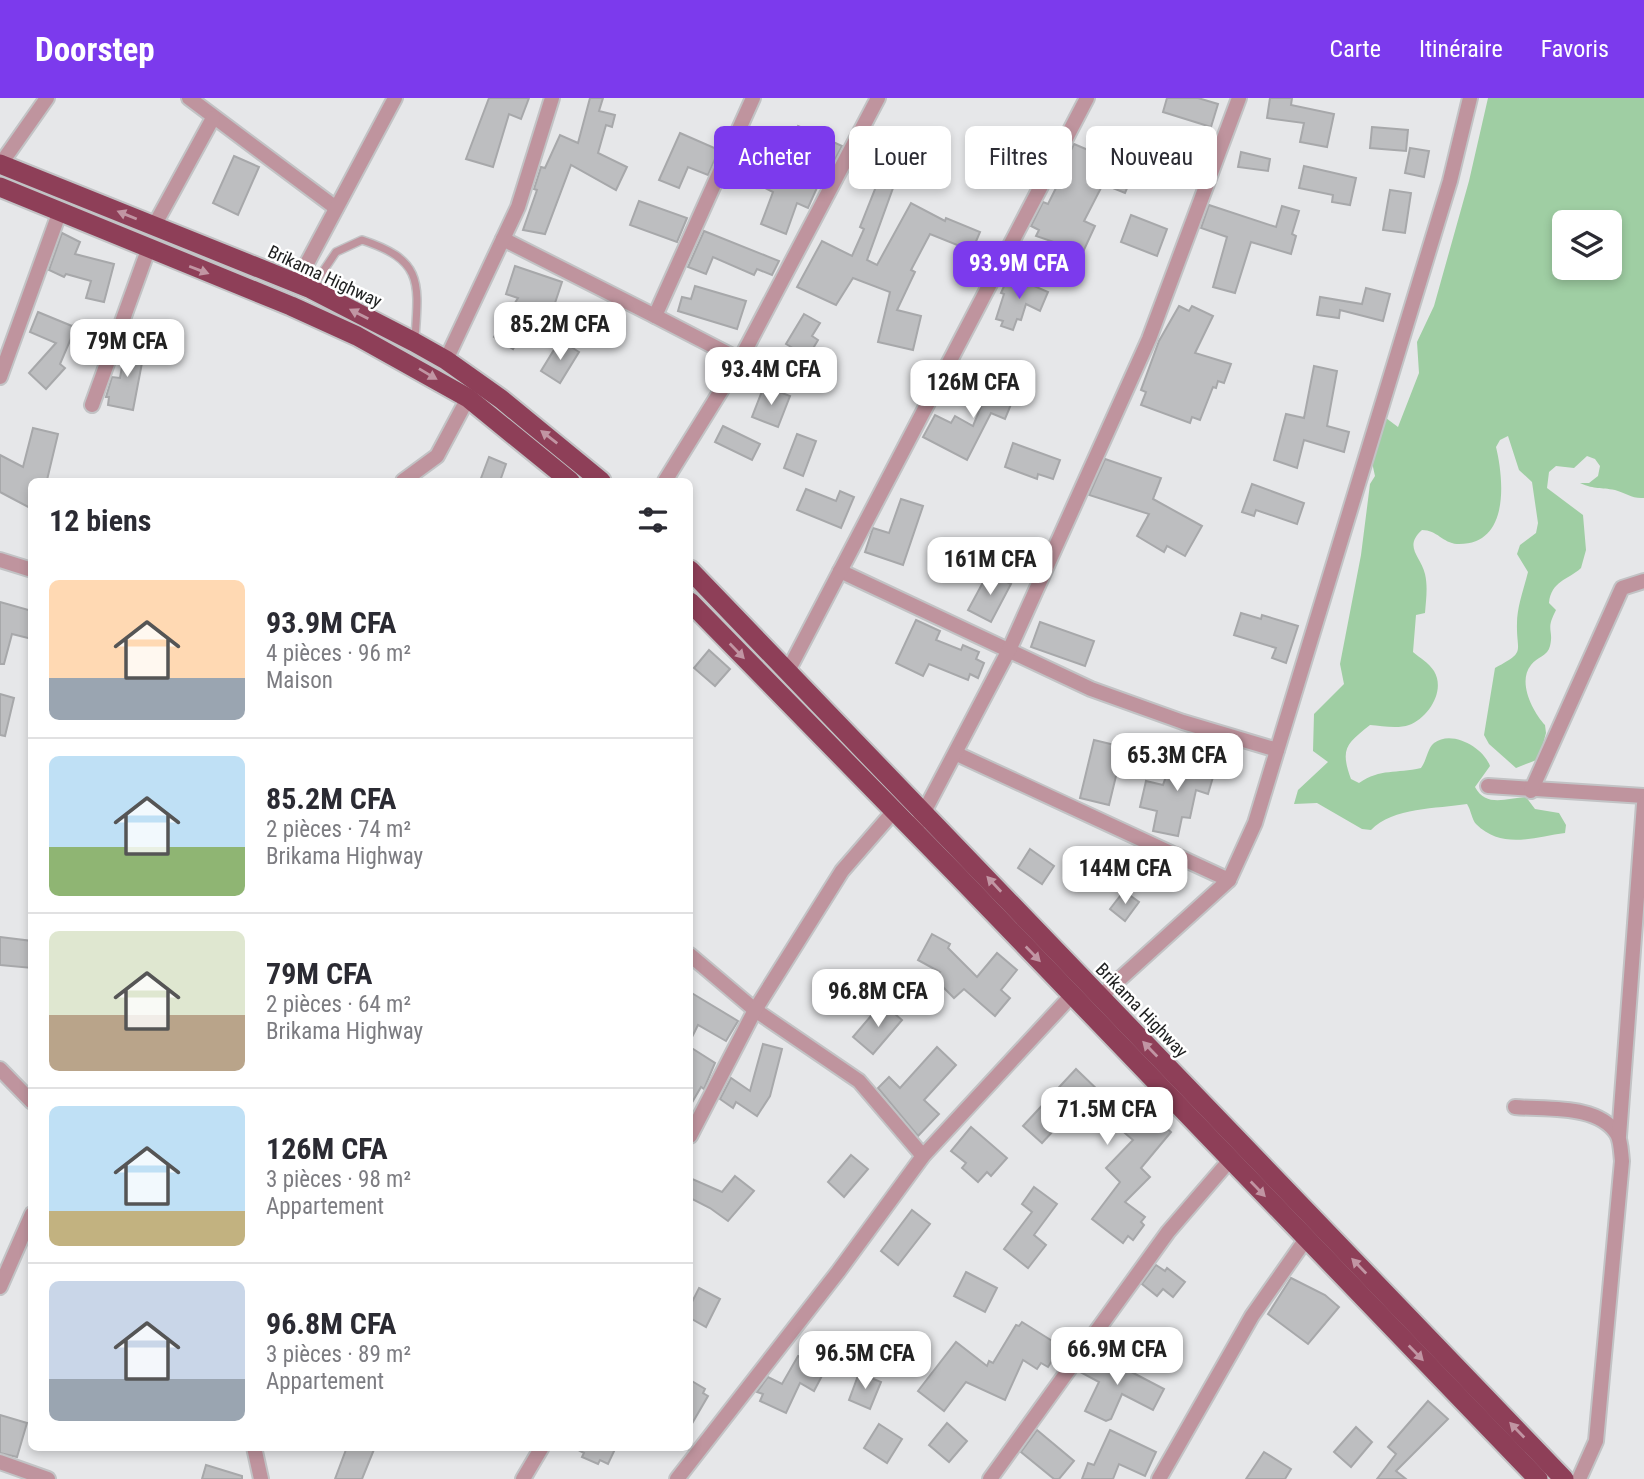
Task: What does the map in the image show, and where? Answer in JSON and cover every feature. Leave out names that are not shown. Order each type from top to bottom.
[{"type":"highway","name":"Brikama Highway","points":[[0,165],[304,286],[414,342],[446,360],[501,399],[597,478]]},
{"type":"highway","points":[[0,187],[148,250],[291,306],[357,336],[468,398],[566,478]]},
{"type":"highway","name":"Brikama Highway","points":[[693,573],[1564,1479]]},
{"type":"highway","points":[[693,605],[958,876],[1538,1479]]},
{"type":"highway","points":[[958,876],[972,861]]},
{"type":"street","points":[[0,165],[47,98]]},
{"type":"street","points":[[189,98],[336,208]]},
{"type":"street","points":[[304,286],[336,208],[395,98]]},
{"type":"street","points":[[446,360],[518,207],[552,98]]},
{"type":"street","points":[[654,316],[753,98]]},
{"type":"street","points":[[667,478],[740,359],[878,98]]},
{"type":"street","points":[[788,671],[1087,98]]},
{"type":"street","points":[[914,831],[957,754],[1010,649],[1149,339],[1239,98]]},
{"type":"street","points":[[1100,997],[1229,880],[1255,824],[1446,194],[1470,98]]},
{"type":"street","points":[[154,226],[213,118]]},
{"type":"street","points":[[0,377],[60,211]]},
{"type":"street","points":[[503,239],[740,359]]},
{"type":"street","points":[[92,405],[148,250]]},
{"type":"street","points":[[407,478],[437,456],[468,398]]},
{"type":"street","points":[[0,560],[28,569]]},
{"type":"street","points":[[840,571],[1091,689],[1183,722],[1277,750]]},
{"type":"street","points":[[1531,791],[1622,588],[1644,581]]},
{"type":"street","points":[[957,754],[1229,880]]},
{"type":"street","points":[[1488,786],[1531,791],[1644,796]]},
{"type":"street","points":[[1579,1479],[1596,1441],[1622,1161],[1619,1136],[1644,804]]},
{"type":"street","points":[[693,1130],[755,1010],[842,871],[894,811]]},
{"type":"street","points":[[693,958],[755,1010],[859,1081],[923,1156]]},
{"type":"street","points":[[677,1479],[838,1272],[923,1156],[1072,995]]},
{"type":"street","points":[[0,1069],[28,1098]]},
{"type":"street","points":[[1515,1107],[1593,1114],[1607,1122],[1619,1136]]},
{"type":"street","points":[[990,1479],[1168,1232],[1230,1160]]},
{"type":"street","points":[[0,1287],[28,1223]]},
{"type":"street","points":[[1159,1479],[1252,1316],[1306,1239]]},
{"type":"street","points":[[257,1451],[261,1476],[275,1479]]},
{"type":"street","points":[[523,1479],[540,1451]]},
{"type":"street","points":[[0,1462],[48,1479]]},
{"type":"lane","points":[[304,286],[336,252],[362,240],[387,248],[403,260],[419,289],[414,342]]},
{"type":"green space","points":[[1488,98],[1644,98],[1644,498],[1580,483],[1589,483],[1598,476],[1600,466],[1595,459],[1587,456],[1574,468],[1556,466],[1549,472],[1547,488],[1583,515],[1586,550],[1581,568],[1557,585],[1550,596],[1549,603],[1556,610],[1550,626],[1550,646],[1547,652],[1533,662],[1527,672],[1528,696],[1545,725],[1546,733],[1539,759],[1516,768],[1489,744],[1484,735],[1495,668],[1512,658],[1518,650],[1517,617],[1528,572],[1517,554],[1520,545],[1536,533],[1538,523],[1532,482],[1519,470],[1508,436],[1500,440],[1496,447],[1501,493],[1495,523],[1487,534],[1474,542],[1457,544],[1422,530],[1414,542],[1427,589],[1425,613],[1416,615],[1413,652],[1434,671],[1438,687],[1433,703],[1423,716],[1409,725],[1370,725],[1355,737],[1346,754],[1351,779],[1359,783],[1382,773],[1421,768],[1434,743],[1441,739],[1458,739],[1474,747],[1487,759],[1490,766],[1475,787],[1480,794],[1491,800],[1526,797],[1535,809],[1559,813],[1566,825],[1565,833],[1519,840],[1497,837],[1475,822],[1467,804],[1403,813],[1380,822],[1371,830],[1362,829],[1317,803],[1294,804],[1298,790],[1328,762],[1313,751],[1314,714],[1344,684],[1340,664],[1361,555],[1370,484],[1375,476],[1371,458],[1378,422],[1386,418],[1398,427],[1419,373],[1417,342],[1434,306],[1469,181]]},
{"type":"building","points":[[489,98],[529,98],[521,119],[509,114],[493,167],[466,159]]},
{"type":"building","points":[[590,98],[603,98],[599,111],[615,115],[612,127],[606,125],[598,153],[627,167],[616,190],[571,165],[545,234],[523,230],[537,190],[534,189],[541,167],[545,168],[560,135],[578,143]]},
{"type":"building","points":[[1167,98],[1198,98],[1218,104],[1211,126],[1163,112]]},
{"type":"building","points":[[1270,98],[1292,98],[1291,105],[1334,114],[1327,147],[1300,142],[1304,123],[1267,118]]},
{"type":"building","points":[[1372,127],[1408,130],[1406,151],[1370,148]]},
{"type":"building","points":[[680,133],[714,148],[714,161],[708,175],[688,167],[679,188],[659,180]]},
{"type":"building","points":[[835,143],[842,146],[835,159]]},
{"type":"building","points":[[1074,144],[1086,149],[1086,189],[1100,189],[1084,221],[1095,226],[1083,252],[1036,236],[1039,230],[1031,226],[1043,202],[1048,204],[1056,189],[1072,189]]},
{"type":"building","points":[[1410,148],[1429,151],[1424,177],[1405,173]]},
{"type":"building","points":[[1241,152],[1270,159],[1268,171],[1238,167]]},
{"type":"building","points":[[234,156],[259,167],[238,215],[213,203]]},
{"type":"building","points":[[1304,166],[1356,178],[1350,205],[1332,202],[1333,195],[1299,188]]},
{"type":"building","points":[[767,189],[816,189],[808,208],[797,203],[786,234],[761,224],[773,192]]},
{"type":"building","points":[[875,189],[893,189],[867,260],[877,265],[911,203],[945,221],[946,218],[980,232],[972,251],[930,234],[911,270],[915,272],[897,310],[921,316],[913,350],[878,342],[890,292],[853,278],[836,305],[797,287],[822,241],[852,256],[864,229],[860,227]]},
{"type":"building","points":[[1390,190],[1411,193],[1405,233],[1383,230]]},
{"type":"building","points":[[639,201],[687,218],[677,242],[630,225]]},
{"type":"building","points":[[1209,205],[1276,227],[1282,206],[1299,211],[1292,234],[1296,236],[1291,254],[1251,242],[1235,293],[1213,287],[1227,237],[1201,228]]},
{"type":"building","points":[[1131,215],[1167,229],[1157,256],[1121,242]]},
{"type":"building","points":[[704,231],[779,261],[772,275],[757,269],[754,275],[713,257],[706,274],[688,267]]},
{"type":"building","points":[[62,233],[80,242],[75,254],[114,264],[104,302],[86,298],[91,281],[66,274],[64,277],[49,270]]},
{"type":"building","points":[[515,266],[562,282],[553,309],[539,305],[513,349],[494,337],[518,298],[506,294]]},
{"type":"building","points":[[1009,275],[1048,292],[1040,311],[1026,304],[1021,320],[1017,319],[1013,330],[1001,326],[1003,321],[996,319],[1004,294],[1001,293]]},
{"type":"building","points":[[695,286],[746,301],[737,329],[678,311],[682,297],[691,299]]},
{"type":"building","points":[[1366,288],[1390,294],[1383,321],[1340,310],[1339,318],[1317,315],[1320,297],[1362,304]]},
{"type":"building","points":[[1179,306],[1189,311],[1192,306],[1213,316],[1195,353],[1231,364],[1224,383],[1218,381],[1216,388],[1213,387],[1200,420],[1192,417],[1190,423],[1141,405],[1146,392],[1141,390],[1159,341]]},
{"type":"building","points":[[38,312],[72,326],[78,322],[60,364],[65,368],[46,389],[29,373],[56,343],[30,332]]},
{"type":"building","points":[[804,314],[820,323],[812,336],[818,340],[808,357],[786,344]]},
{"type":"building","points":[[560,340],[579,352],[560,383],[541,371]]},
{"type":"building","points":[[126,344],[145,347],[133,410],[108,405],[109,397],[106,397],[112,377],[120,378]]},
{"type":"building","points":[[1314,366],[1337,371],[1327,426],[1349,432],[1344,452],[1304,440],[1297,468],[1274,460],[1286,414],[1304,418]]},
{"type":"building","points":[[994,375],[1019,385],[1005,419],[991,413],[967,460],[923,437],[935,415],[951,423],[955,416],[973,426]]},
{"type":"building","points":[[764,386],[790,396],[778,427],[752,417]]},
{"type":"building","points":[[723,426],[760,444],[752,460],[715,442]]},
{"type":"building","points":[[33,428],[58,434],[47,478],[28,478],[28,507],[0,492],[0,455],[23,467]]},
{"type":"building","points":[[797,434],[816,441],[803,476],[784,468]]},
{"type":"building","points":[[1013,443],[1060,460],[1053,479],[1038,474],[1037,479],[1005,467]]},
{"type":"building","points":[[489,457],[506,464],[501,478],[481,478]]},
{"type":"building","points":[[1105,459],[1161,478],[1153,499],[1202,526],[1185,556],[1167,546],[1164,552],[1137,536],[1149,514],[1089,495]]},
{"type":"building","points":[[1252,484],[1304,503],[1297,524],[1256,510],[1254,516],[1242,512]]},
{"type":"building","points":[[806,489],[836,501],[840,491],[854,497],[841,528],[797,510]]},
{"type":"building","points":[[901,499],[923,506],[903,565],[865,552],[873,528],[889,533]]},
{"type":"building","points":[[988,573],[1011,584],[991,622],[968,610]]},
{"type":"building","points":[[0,602],[28,610],[28,638],[12,634],[4,664],[0,664]]},
{"type":"building","points":[[1241,613],[1261,619],[1262,615],[1298,626],[1286,663],[1272,658],[1276,648],[1234,635]]},
{"type":"building","points":[[916,620],[940,631],[936,640],[961,650],[963,645],[979,652],[976,659],[984,663],[978,678],[970,674],[968,680],[929,664],[923,676],[896,663]]},
{"type":"building","points":[[1040,622],[1094,641],[1085,666],[1031,647]]},
{"type":"building","points":[[709,650],[730,669],[715,686],[694,668]]},
{"type":"building","points":[[0,694],[14,698],[5,736],[0,735]]},
{"type":"building","points":[[1094,740],[1123,747],[1109,805],[1080,798]]},
{"type":"building","points":[[1174,753],[1216,767],[1208,794],[1196,790],[1190,818],[1182,817],[1178,836],[1153,831],[1157,811],[1140,807],[1146,781],[1163,785]]},
{"type":"building","points":[[1030,849],[1054,866],[1042,884],[1018,868]]},
{"type":"building","points":[[1124,891],[1139,902],[1125,921],[1110,909]]},
{"type":"building","points":[[932,934],[950,944],[948,948],[977,977],[997,953],[1017,970],[1001,990],[1010,998],[995,1016],[964,989],[954,998],[934,978],[940,972],[918,960]]},
{"type":"building","points":[[0,937],[28,940],[28,968],[0,965]]},
{"type":"building","points":[[693,994],[738,1021],[726,1041],[698,1025],[693,1035]]},
{"type":"building","points":[[882,1003],[902,1020],[873,1054],[853,1037]]},
{"type":"building","points":[[763,1044],[782,1049],[770,1096],[757,1116],[736,1102],[733,1108],[720,1099],[731,1078],[750,1091]]},
{"type":"building","points":[[937,1047],[956,1065],[924,1100],[939,1114],[918,1136],[878,1088],[889,1077],[900,1088]]},
{"type":"building","points":[[693,1049],[715,1063],[704,1089],[701,1087],[693,1101]]},
{"type":"building","points":[[1076,1069],[1104,1096],[1108,1093],[1134,1120],[1144,1109],[1171,1132],[1141,1168],[1150,1177],[1125,1202],[1145,1217],[1141,1222],[1144,1225],[1133,1240],[1128,1236],[1123,1243],[1092,1219],[1120,1182],[1106,1168],[1133,1140],[1112,1122],[1107,1127],[1098,1117],[1093,1122],[1077,1105],[1042,1143],[1023,1126]]},
{"type":"building","points":[[971,1127],[1007,1158],[991,1176],[987,1172],[978,1182],[962,1168],[966,1163],[951,1151]]},
{"type":"building","points":[[851,1155],[868,1169],[844,1197],[828,1182]]},
{"type":"building","points":[[735,1176],[754,1191],[728,1221],[693,1200],[693,1179],[722,1192]]},
{"type":"building","points":[[1034,1187],[1057,1204],[1034,1235],[1046,1245],[1028,1268],[1004,1249],[1032,1212],[1022,1204]]},
{"type":"building","points":[[912,1210],[930,1224],[898,1265],[881,1251]]},
{"type":"building","points":[[1156,1265],[1165,1271],[1167,1268],[1185,1282],[1173,1297],[1163,1289],[1157,1296],[1142,1284]]},
{"type":"building","points":[[966,1272],[997,1288],[985,1312],[954,1296]]},
{"type":"building","points":[[1291,1278],[1325,1295],[1339,1307],[1308,1344],[1268,1314]]},
{"type":"building","points":[[699,1288],[720,1299],[706,1327],[693,1320],[693,1300]]},
{"type":"building","points":[[1022,1322],[1057,1344],[1054,1348],[1058,1351],[1048,1367],[1041,1363],[1037,1369],[1023,1360],[1005,1400],[966,1382],[944,1411],[918,1391],[956,1342],[987,1366],[989,1361],[993,1363],[1016,1325],[1019,1326]]},
{"type":"building","points":[[1093,1352],[1164,1389],[1153,1410],[1122,1394],[1111,1419],[1106,1421],[1085,1411],[1099,1382],[1080,1372]]},
{"type":"building","points":[[798,1356],[825,1370],[814,1391],[800,1383],[786,1413],[760,1401],[763,1394],[757,1392],[768,1377],[782,1384]]},
{"type":"building","points":[[859,1373],[881,1382],[870,1409],[849,1400]]},
{"type":"building","points":[[693,1382],[705,1389],[703,1393],[708,1396],[693,1422]]},
{"type":"building","points":[[1428,1401],[1448,1419],[1396,1471],[1406,1479],[1377,1479],[1396,1454],[1388,1447]]},
{"type":"building","points":[[0,1415],[27,1423],[17,1457],[0,1453]]},
{"type":"building","points":[[947,1423],[967,1441],[949,1462],[929,1445]]},
{"type":"building","points":[[879,1424],[902,1439],[887,1463],[864,1448]]},
{"type":"building","points":[[1356,1427],[1372,1442],[1351,1467],[1334,1452]]},
{"type":"building","points":[[1037,1430],[1074,1461],[1059,1479],[1054,1479],[1021,1452]]},
{"type":"building","points":[[1110,1430],[1156,1452],[1145,1476],[1119,1464],[1113,1479],[1082,1479],[1088,1463],[1094,1465]]},
{"type":"building","points":[[346,1451],[373,1451],[362,1479],[335,1479]]},
{"type":"building","points":[[580,1451],[614,1451],[608,1464],[600,1460],[598,1464],[582,1457],[584,1453]]},
{"type":"building","points":[[1264,1452],[1291,1469],[1285,1479],[1246,1479]]},
{"type":"building","points":[[206,1465],[242,1476],[242,1479],[202,1479]]}]
